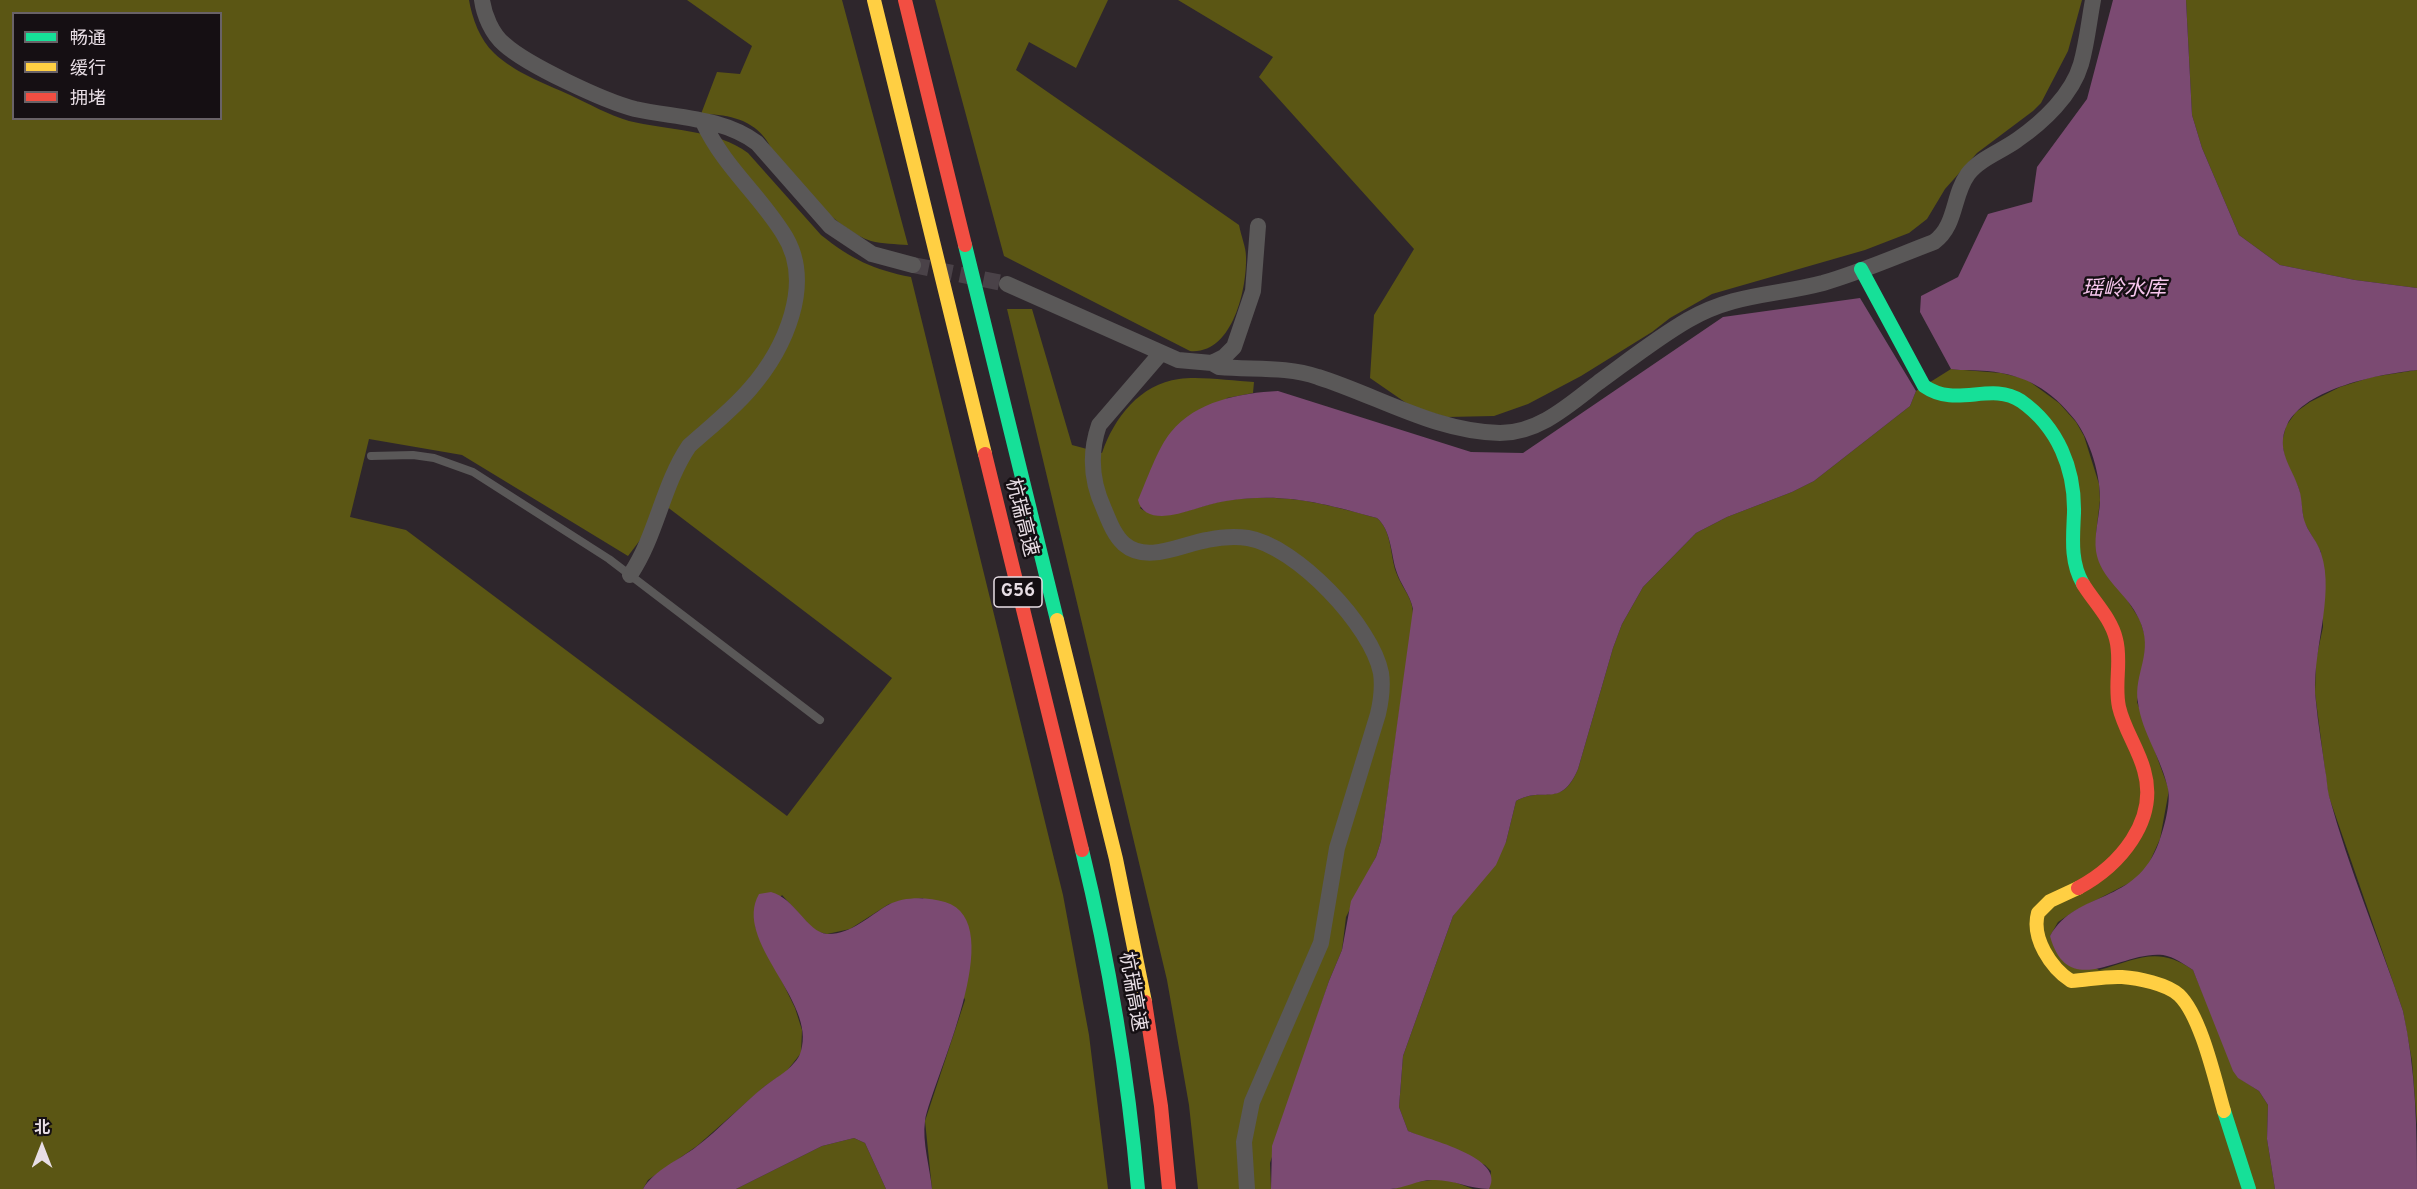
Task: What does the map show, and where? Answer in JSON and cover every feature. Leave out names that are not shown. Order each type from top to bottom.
[{"type":"main road","name":"杭瑞高速","points":[[874,0],[1086,866],[1114,1004],[1134,1143],[1138,1189]]},
{"type":"main road","name":"杭瑞高速","points":[[905,0],[1116,859],[1151,1045],[1164,1139],[1168,1189]]},
{"type":"main road","points":[[1861,269],[1924,386],[1930,392],[1945,398],[1987,392],[2011,396],[2032,409],[2066,458],[2073,482],[2075,564],[2081,579],[2115,633],[2119,658],[2117,691],[2120,708],[2146,777],[2148,794],[2144,819],[2128,848],[2098,878],[2052,900],[2039,912],[2036,920],[2037,937],[2064,978],[2071,981],[2121,977],[2146,980],[2170,988],[2188,1006],[2202,1040],[2249,1189]]},
{"type":"street","points":[[482,0],[491,27],[499,39],[526,61],[622,105],[733,129],[757,143],[830,226],[872,254],[914,265]]},
{"type":"street","points":[[1006,284],[1178,360],[1212,363],[1219,367],[1270,368],[1303,373],[1395,408],[1443,423],[1484,432],[1517,432],[1550,419],[1659,338],[1711,308],[1742,297],[1825,282],[1934,242],[1941,237],[1950,224],[1956,199],[1972,170],[2045,118],[2066,92],[2079,70],[2093,0]]},
{"type":"street","points":[[630,575],[641,558],[676,467],[689,446],[749,391],[764,371],[787,328],[795,301],[794,260],[784,235],[719,153],[703,122]]},
{"type":"street","points":[[1212,363],[1224,357],[1234,347],[1253,291],[1258,226]]},
{"type":"street","points":[[1161,353],[1099,425],[1095,437],[1093,478],[1097,494],[1116,535],[1125,545],[1138,551],[1152,552],[1226,537],[1247,538],[1267,544],[1302,566],[1349,611],[1370,647],[1381,673],[1381,700],[1378,714],[1337,848],[1321,943],[1252,1102],[1245,1142],[1247,1189]]},
{"type":"lane","points":[[371,456],[413,454],[434,458],[473,472],[609,559],[820,720]]},
{"type":"shaded area","points":[[0,0],[469,0],[475,21],[485,42],[502,60],[520,72],[622,119],[707,135],[736,145],[748,153],[821,235],[863,262],[911,277],[1063,895],[1089,1035],[1108,1189],[932,1189],[925,1121],[965,1000],[923,898],[889,904],[850,929],[827,934],[815,931],[782,895],[755,926],[795,1008],[802,1030],[801,1053],[786,1072],[765,1086],[697,1146],[648,1180],[643,1189],[0,1189]],"holes":[[[369,439],[462,455],[628,556],[666,506],[892,678],[787,816],[406,530],[350,517]]]},
{"type":"shaded area","points":[[687,0],[842,0],[908,245],[871,241],[846,228],[797,182],[778,160],[766,140],[751,125],[736,118],[701,114],[717,72],[740,74],[752,46]]},
{"type":"shaded area","points":[[935,0],[1108,0],[1076,68],[1029,42],[1016,70],[1239,225],[1246,253],[1244,286],[1234,318],[1217,343],[1205,349],[1190,351],[1004,256]]},
{"type":"shaded area","points":[[1178,0],[2082,0],[2068,51],[2041,103],[1977,153],[1945,189],[1927,219],[1909,233],[1865,250],[1712,294],[1670,318],[1652,332],[1581,376],[1528,404],[1494,416],[1447,417],[1412,407],[1370,378],[1374,315],[1414,249],[1259,77],[1273,57]]},
{"type":"shaded area","points":[[2186,0],[2417,0],[2417,288],[2355,280],[2280,265],[2239,235],[2202,148],[2192,115]]},
{"type":"shaded area","points":[[1007,309],[1032,309],[1072,445],[1102,453],[1114,427],[1130,405],[1141,395],[1165,382],[1196,378],[1254,382],[1253,393],[1227,398],[1140,508],[1150,513],[1171,514],[1228,500],[1268,498],[1321,504],[1377,518],[1382,523],[1390,544],[1398,578],[1412,604],[1413,617],[1381,841],[1376,857],[1346,917],[1342,950],[1329,981],[1270,1163],[1271,1189],[1198,1189],[1189,1105],[1167,980]]},
{"type":"shaded area","points":[[1951,369],[2001,373],[2026,379],[2059,403],[2076,422],[2084,436],[2099,484],[2100,500],[2096,534],[2122,592],[2140,620],[2145,636],[2146,653],[2137,702],[2169,790],[2160,839],[2146,870],[2133,881],[2058,922],[2050,936],[2099,970],[2136,959],[2157,956],[2180,962],[2193,970],[2239,1078],[2259,1091],[2268,1105],[2267,1139],[2275,1189],[1489,1189],[1491,1171],[1485,1165],[1408,1131],[1399,1107],[1403,1056],[1453,916],[1506,842],[1516,801],[1526,797],[1559,792],[1572,781],[1578,769],[1622,624],[1643,587],[1696,533],[1727,517],[1814,481],[1910,406],[1916,391]]},
{"type":"shaded area","points":[[2417,370],[2417,1125],[2412,1061],[2403,1011],[2328,794],[2315,693],[2316,660],[2323,627],[2321,552],[2304,522],[2299,489],[2285,459],[2282,442],[2286,426],[2296,412],[2310,402],[2340,387],[2372,377]]},
{"type":"shaded area","points":[[854,1138],[865,1143],[886,1189],[736,1189],[822,1146]]},
{"type":"shaded area","points":[[1449,1180],[1473,1189],[1393,1189],[1415,1182]]},
{"type":"water","name":"瑶岭水库","points":[[2113,0],[2186,0],[2192,115],[2202,148],[2239,235],[2280,265],[2355,280],[2417,288],[2417,370],[2364,379],[2326,392],[2296,412],[2287,425],[2283,442],[2286,458],[2299,489],[2304,521],[2320,549],[2325,570],[2326,588],[2315,684],[2328,790],[2346,850],[2403,1011],[2413,1077],[2417,1189],[2275,1189],[2267,1139],[2268,1105],[2259,1091],[2238,1078],[2233,1071],[2193,970],[2163,955],[2147,955],[2083,970],[2069,966],[2058,956],[2050,936],[2061,921],[2075,910],[2122,887],[2136,877],[2149,862],[2163,830],[2168,808],[2168,789],[2138,703],[2138,682],[2145,642],[2143,631],[2134,610],[2108,578],[2099,561],[2096,551],[2096,533],[2100,502],[2099,481],[2090,448],[2075,420],[2046,392],[2025,380],[2001,373],[1951,369],[1920,312],[1921,296],[1958,277],[1988,214],[2032,202],[2037,167],[2087,99]]},
{"type":"water","points":[[1860,298],[1916,391],[1910,406],[1814,481],[1727,517],[1696,533],[1643,587],[1622,624],[1613,648],[1578,769],[1565,789],[1558,793],[1535,795],[1516,801],[1506,842],[1496,865],[1453,916],[1403,1056],[1399,1107],[1408,1131],[1463,1151],[1487,1168],[1492,1178],[1489,1189],[1435,1180],[1390,1189],[1271,1189],[1272,1146],[1329,981],[1342,950],[1351,901],[1376,857],[1381,841],[1413,609],[1396,570],[1388,535],[1377,518],[1303,500],[1285,498],[1226,501],[1186,512],[1158,516],[1141,508],[1138,500],[1166,439],[1181,421],[1206,406],[1234,397],[1278,391],[1471,452],[1523,453],[1723,317]]},
{"type":"water","points":[[771,892],[787,901],[813,927],[827,934],[844,931],[894,902],[909,899],[924,898],[945,902],[964,915],[971,939],[970,969],[963,1004],[924,1129],[932,1189],[886,1189],[865,1143],[854,1138],[822,1146],[736,1189],[643,1189],[660,1171],[696,1147],[756,1093],[788,1070],[800,1054],[803,1032],[797,1012],[756,931],[754,912],[759,894]]},
{"type":"tunnel","points":[[913,265],[1007,284]]},
{"type":"traffic: fast","points":[[965,245],[1057,620]]},
{"type":"traffic: fast","points":[[1861,269],[1924,386],[1949,395],[1997,393],[2009,396],[2021,401],[2045,423],[2062,450],[2071,481],[2074,497],[2074,558],[2083,584]]},
{"type":"traffic: fast","points":[[1082,850],[1101,934],[1116,1018],[1129,1104],[1138,1189]]},
{"type":"traffic: fast","points":[[2224,1111],[2249,1189]]},
{"type":"traffic: slow","points":[[874,0],[985,454]]},
{"type":"traffic: slow","points":[[1057,620],[1116,859],[1145,1002]]},
{"type":"traffic: slow","points":[[2078,888],[2050,901],[2038,913],[2037,932],[2044,951],[2056,968],[2071,981],[2109,977],[2129,978],[2160,985],[2179,995],[2187,1005],[2201,1033],[2224,1111]]},
{"type":"traffic: jam","points":[[905,0],[965,245]]},
{"type":"traffic: jam","points":[[985,454],[1082,850]]},
{"type":"traffic: jam","points":[[2078,888],[2108,867],[2132,840],[2141,824],[2146,807],[2147,789],[2144,770],[2119,707],[2118,647],[2114,631],[2083,584]]},
{"type":"traffic: jam","points":[[1145,1002],[1161,1106],[1169,1189]]}]
